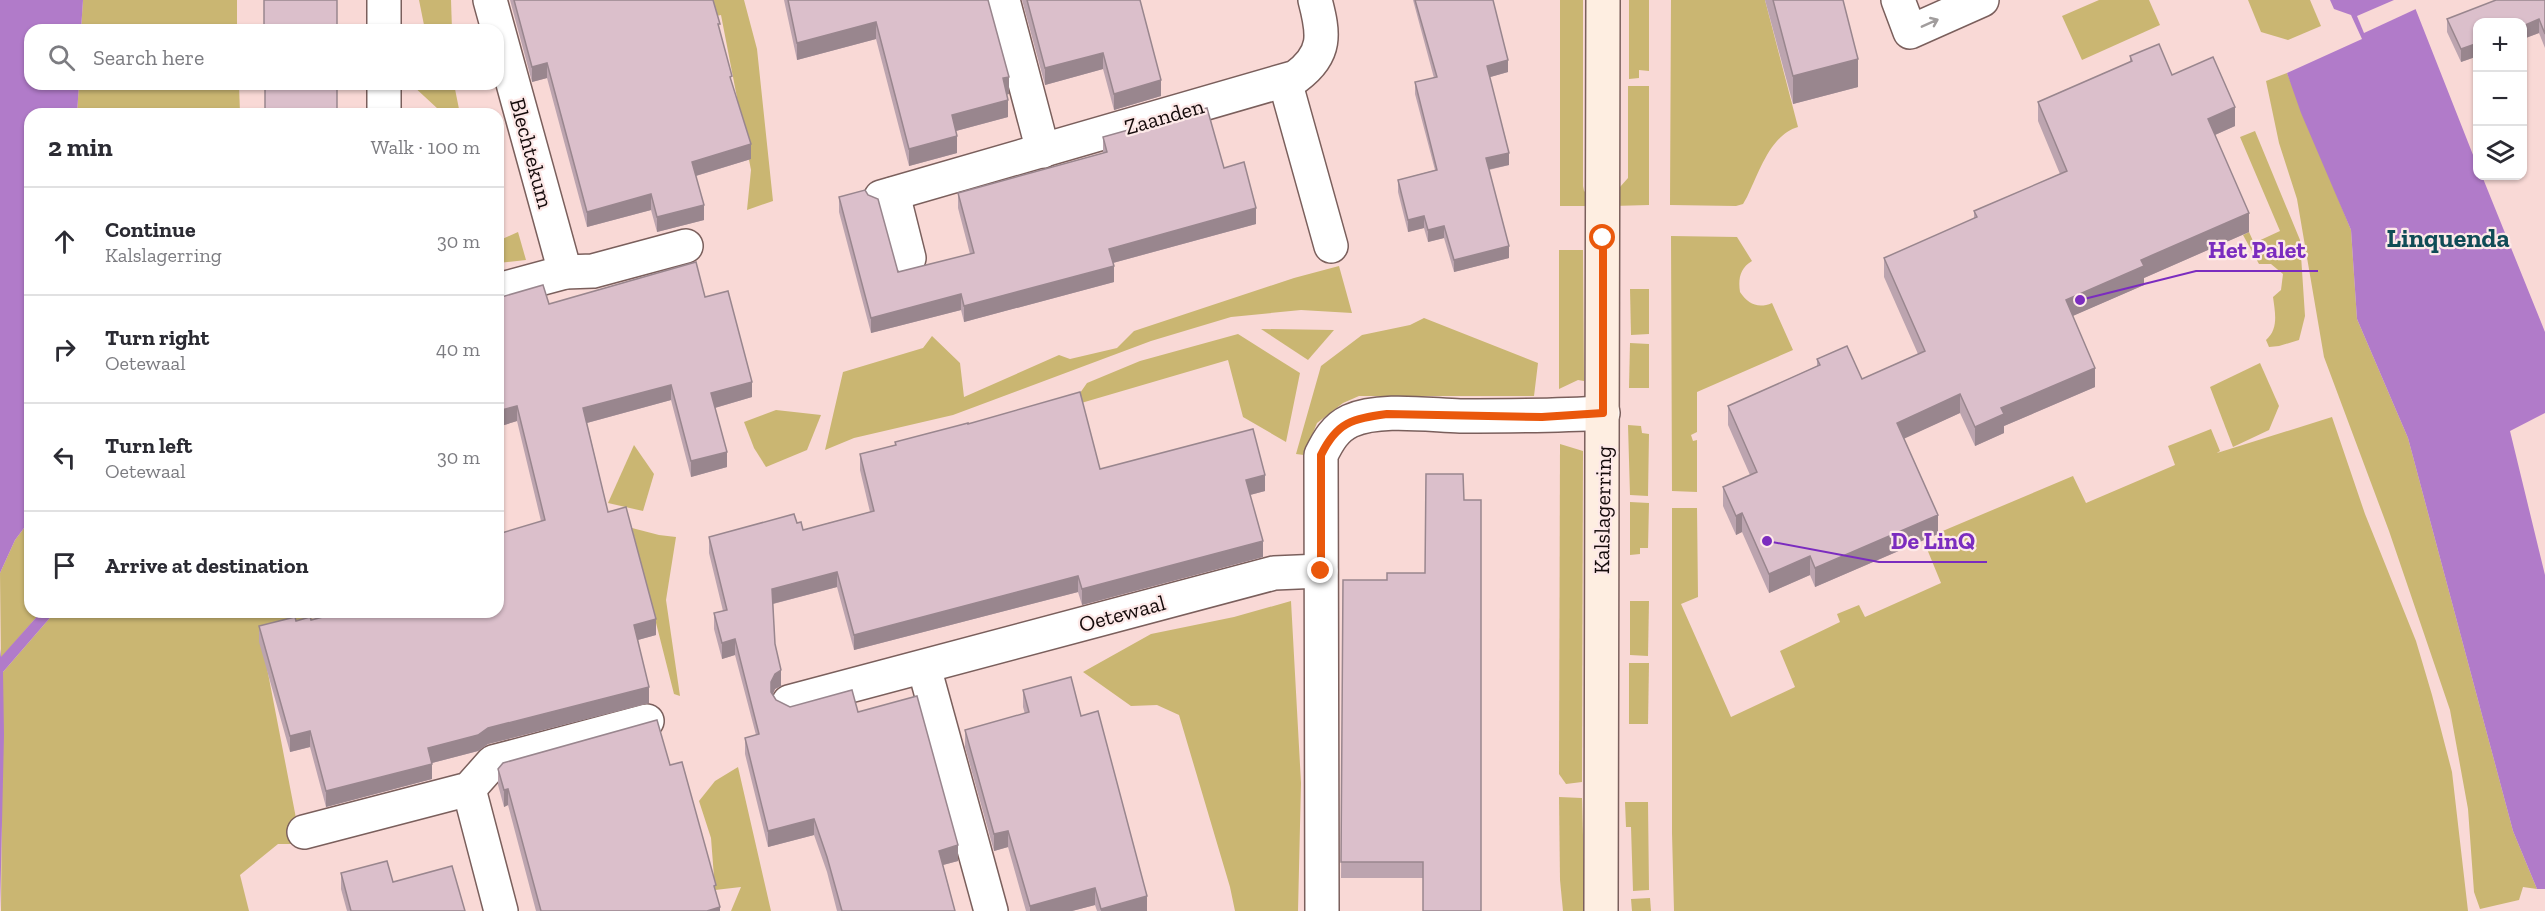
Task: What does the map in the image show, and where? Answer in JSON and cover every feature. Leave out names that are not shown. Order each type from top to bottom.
[{"type":"street","points":[[384,0],[384,24]]},
{"type":"street","name":"Blechtekum","points":[[490,0],[497,24]]},
{"type":"street","points":[[1003,0],[1043,150]]},
{"type":"street","name":"Zaanden","points":[[909,258],[887,195],[1296,77],[1315,60],[1320,48],[1321,23],[1315,0]]},
{"type":"street","name":"Kalslagerring","points":[[1601,911],[1603,0]]},
{"type":"street","points":[[1898,0],[1910,32],[1982,0]]},
{"type":"street","name":"Blechtekum","points":[[504,51],[564,272]]},
{"type":"street","points":[[1285,81],[1331,246]]},
{"type":"street","points":[[384,90],[384,108]]},
{"type":"street","points":[[504,288],[564,272],[593,271],[686,246]]},
{"type":"street","points":[[1322,911],[1321,455],[1329,439],[1341,426],[1362,418],[1387,414],[1542,417],[1603,413]]},
{"type":"street","name":"Oetewaal","points":[[789,702],[1274,573],[1321,571]]},
{"type":"street","points":[[924,667],[991,911]]},
{"type":"street","points":[[304,832],[469,789],[493,762],[647,721]]},
{"type":"street","points":[[469,789],[501,911]]},
{"type":"shaded area","points":[[0,0],[83,0],[81,24],[24,24],[24,90],[79,90],[77,108],[24,108],[24,528],[15,540],[0,573]]},
{"type":"shaded area","points":[[83,0],[237,0],[237,24],[81,24]]},
{"type":"shaded area","points":[[419,0],[451,0],[452,24],[424,24]]},
{"type":"shaded area","points":[[672,0],[744,0],[757,49],[773,201],[747,210],[751,170],[721,15],[677,24]]},
{"type":"shaded area","points":[[1560,0],[1583,0],[1583,186],[1584,191],[1589,195],[1588,206],[1560,206]]},
{"type":"shaded area","points":[[1629,0],[1649,0],[1649,71],[1639,70],[1639,78],[1629,79]]},
{"type":"shaded area","points":[[1671,0],[1765,0],[1798,127],[1788,131],[1773,146],[1743,204],[1736,206],[1670,205]]},
{"type":"shaded area","points":[[2099,0],[2149,0],[2160,25],[2082,60],[2062,16]]},
{"type":"shaded area","points":[[2248,0],[2310,0],[2321,26],[2288,40],[2261,32]]},
{"type":"shaded area","points":[[2330,0],[2412,0],[2473,155],[2473,180],[2484,180],[2545,332],[2545,413],[2510,431],[2545,575],[2545,889],[2537,889],[2513,831],[2408,438],[2357,319],[2351,230],[2301,113],[2287,73],[2362,39],[2351,15],[2334,9]]},
{"type":"shaded area","points":[[2287,73],[2351,230],[2357,319],[2408,438],[2513,831],[2537,889],[2523,887],[2519,900],[2480,909],[2474,892],[2468,809],[2450,710],[2389,531],[2324,357],[2297,199],[2279,143],[2266,81]]},
{"type":"shaded area","points":[[1628,86],[1649,86],[1649,205],[1613,206],[1612,196],[1628,178]]},
{"type":"shaded area","points":[[79,90],[239,90],[240,108],[77,108]]},
{"type":"shaded area","points":[[417,90],[455,90],[459,108],[437,108]]},
{"type":"shaded area","points":[[2255,131],[2300,240],[2305,316],[2299,340],[2269,347],[2266,340],[2273,331],[2275,320],[2273,297],[2281,290],[2283,274],[2271,264],[2259,264],[2243,235],[2249,232],[2254,243],[2280,231],[2240,137]]},
{"type":"shaded area","points":[[518,232],[526,260],[504,262],[504,238]]},
{"type":"shaded area","points":[[1671,236],[1737,237],[1752,261],[1741,274],[1740,292],[1746,300],[1754,304],[1762,306],[1772,303],[1793,350],[1697,392],[1697,432],[1691,435],[1693,441],[1697,440],[1697,492],[1672,491]]},
{"type":"shaded area","points":[[1559,250],[1583,250],[1584,381],[1578,380],[1559,389]]},
{"type":"shaded area","points":[[1339,266],[1352,313],[1301,310],[1231,317],[1151,341],[953,415],[854,438],[825,450],[843,372],[923,348],[932,336],[960,363],[964,397],[1059,355],[1070,359],[1117,348],[1134,331],[1294,278]]},
{"type":"shaded area","points":[[1630,289],[1649,289],[1649,334],[1631,335]]},
{"type":"shaded area","points":[[1424,318],[1538,363],[1534,396],[1359,396],[1343,403],[1317,423],[1304,455],[1296,454],[1321,366],[1362,335],[1410,325]]},
{"type":"shaded area","points":[[1261,329],[1334,330],[1308,360]]},
{"type":"shaded area","points":[[1238,334],[1300,373],[1286,442],[1243,417],[1228,360],[1071,406],[1087,383],[1140,361]]},
{"type":"shaded area","points":[[1630,343],[1649,344],[1649,388],[1629,388]]},
{"type":"shaded area","points":[[2260,363],[2279,406],[2269,430],[2233,447],[2210,387]]},
{"type":"shaded area","points":[[776,410],[821,415],[807,450],[766,467],[754,448],[744,422]]},
{"type":"shaded area","points":[[2332,417],[2365,514],[2416,641],[2432,695],[2452,772],[2468,911],[1674,911],[1672,508],[1697,508],[1698,597],[1681,604],[1731,717],[1795,687],[1780,651],[1840,622],[1837,614],[1859,605],[1865,617],[1941,583],[1927,549],[1939,540],[1938,533],[2073,476],[2086,503],[2175,465],[2168,446],[2211,429],[2220,451],[2217,453]]},
{"type":"shaded area","points":[[1628,425],[1641,426],[1642,433],[1649,434],[1648,496],[1630,495]]},
{"type":"shaded area","points":[[1560,444],[1583,451],[1582,782],[1566,784],[1559,774]]},
{"type":"shaded area","points":[[634,445],[654,474],[643,511],[608,503]]},
{"type":"shaded area","points":[[1630,502],[1649,503],[1648,548],[1640,548],[1640,554],[1630,555]]},
{"type":"shaded area","points":[[24,528],[24,618],[36,618],[1,658],[0,573],[15,540]]},
{"type":"shaded area","points":[[632,528],[676,537],[666,600],[680,696],[674,694]]},
{"type":"shaded area","points":[[1291,601],[1301,783],[1298,911],[1235,911],[1179,715],[1157,705],[1131,706],[1083,672],[1151,634],[1234,617]]},
{"type":"shaded area","points":[[1630,601],[1649,601],[1648,656],[1630,655]]},
{"type":"shaded area","points":[[36,618],[50,618],[3,672],[0,911],[0,649],[1,657]]},
{"type":"shaded area","points":[[50,618],[313,618],[293,629],[261,637],[301,844],[278,844],[240,875],[249,911],[1,911],[3,672]]},
{"type":"shaded area","points":[[1629,663],[1649,663],[1648,724],[1629,724]]},
{"type":"shaded area","points":[[738,767],[771,911],[731,911],[741,887],[715,890],[711,838],[699,801],[715,781]]},
{"type":"shaded area","points":[[1559,797],[1582,798],[1585,911],[1563,911],[1560,880]]},
{"type":"shaded area","points":[[1625,802],[1648,802],[1649,890],[1633,891],[1631,827],[1626,827]]},
{"type":"shaded area","points":[[1650,898],[1651,911],[1632,911],[1631,899]]},
{"type":"pier","points":[[2394,0],[2415,0],[2418,8],[2364,33],[2357,16]]},
{"type":"building","points":[[264,0],[337,0],[337,24],[264,24]]},
{"type":"building","points":[[514,0],[713,0],[732,76],[730,77],[751,144],[692,162],[704,205],[657,217],[651,194],[587,212],[547,63],[532,67]]},
{"type":"building","points":[[788,0],[988,0],[1009,77],[1003,78],[1008,100],[952,115],[957,136],[909,149],[876,22],[797,43]]},
{"type":"building","points":[[1027,0],[1140,0],[1161,80],[1114,94],[1103,53],[1045,68]]},
{"type":"building","points":[[1415,0],[1493,0],[1508,60],[1487,66],[1509,153],[1486,158],[1509,246],[1454,260],[1444,226],[1428,230],[1424,216],[1408,220],[1398,180],[1437,170],[1415,82],[1437,77]]},
{"type":"building","points":[[1773,0],[1843,0],[1858,59],[1793,76]]},
{"type":"building","points":[[2496,0],[2545,0],[2545,34],[2539,19],[2527,24],[2527,18],[2473,18],[2473,45],[2461,49],[2447,19]]},
{"type":"building","points":[[2159,44],[2172,75],[2213,57],[2235,107],[2208,119],[2249,213],[2141,260],[2144,266],[2066,300],[2095,368],[2001,408],[2004,414],[1975,427],[1960,394],[1897,423],[1938,515],[1815,568],[1810,556],[1769,574],[1742,513],[1736,516],[1723,487],[1757,472],[1728,406],[1820,365],[1817,359],[1847,346],[1862,379],[1925,351],[1884,258],[1977,217],[1974,211],[2067,171],[2038,102],[2132,61],[2130,56]]},
{"type":"building","points":[[265,90],[337,90],[337,108],[265,108]]},
{"type":"building","points":[[1207,108],[1224,168],[1244,162],[1256,208],[1109,249],[1114,266],[964,306],[961,294],[871,318],[839,197],[865,190],[868,195],[878,199],[898,272],[974,253],[958,193],[1107,152],[1103,137]]},
{"type":"building","points":[[696,262],[705,297],[728,291],[752,382],[711,393],[727,452],[691,461],[671,385],[583,408],[608,512],[626,507],[656,619],[634,625],[649,687],[488,728],[478,735],[428,748],[432,764],[326,791],[310,731],[290,736],[259,626],[291,618],[295,618],[296,621],[306,618],[311,620],[319,618],[504,618],[504,532],[545,520],[517,406],[504,409],[504,296],[543,285],[549,304]]},
{"type":"building","points":[[1080,392],[1100,469],[1253,429],[1265,475],[1246,480],[1263,541],[1082,589],[1078,576],[854,635],[837,572],[772,589],[775,644],[781,670],[775,674],[771,682],[771,692],[776,700],[790,707],[852,690],[858,712],[917,696],[958,845],[939,851],[955,911],[842,911],[814,819],[768,831],[745,738],[759,734],[735,639],[722,643],[714,613],[727,610],[709,537],[794,514],[797,523],[801,522],[803,530],[874,511],[860,454],[896,445],[895,442]]},
{"type":"building","points":[[1426,474],[1463,474],[1464,500],[1481,500],[1481,911],[1423,911],[1423,862],[1341,862],[1343,580],[1387,580],[1387,573],[1425,573]]},
{"type":"building","points":[[1071,677],[1081,716],[1098,711],[1147,896],[1101,909],[1095,888],[1030,906],[1008,831],[994,834],[965,730],[1029,712],[1023,690]]},
{"type":"building","points":[[657,720],[670,765],[682,762],[720,907],[707,911],[541,911],[508,789],[504,790],[498,769],[503,763]]},
{"type":"building","points":[[387,861],[393,882],[452,866],[465,911],[351,911],[341,873]]},
{"type":"place","name":"Het Palet","points":[[2080,300]]},
{"type":"place","name":"De LinQ","points":[[1767,541]]},
{"type":"district","name":"Linquenda","points":[[2448,238]]},
{"type":"route","points":[[1321,571],[1321,455],[1329,439],[1341,426],[1351,420],[1387,414],[1542,417],[1603,413],[1603,238]]}]
